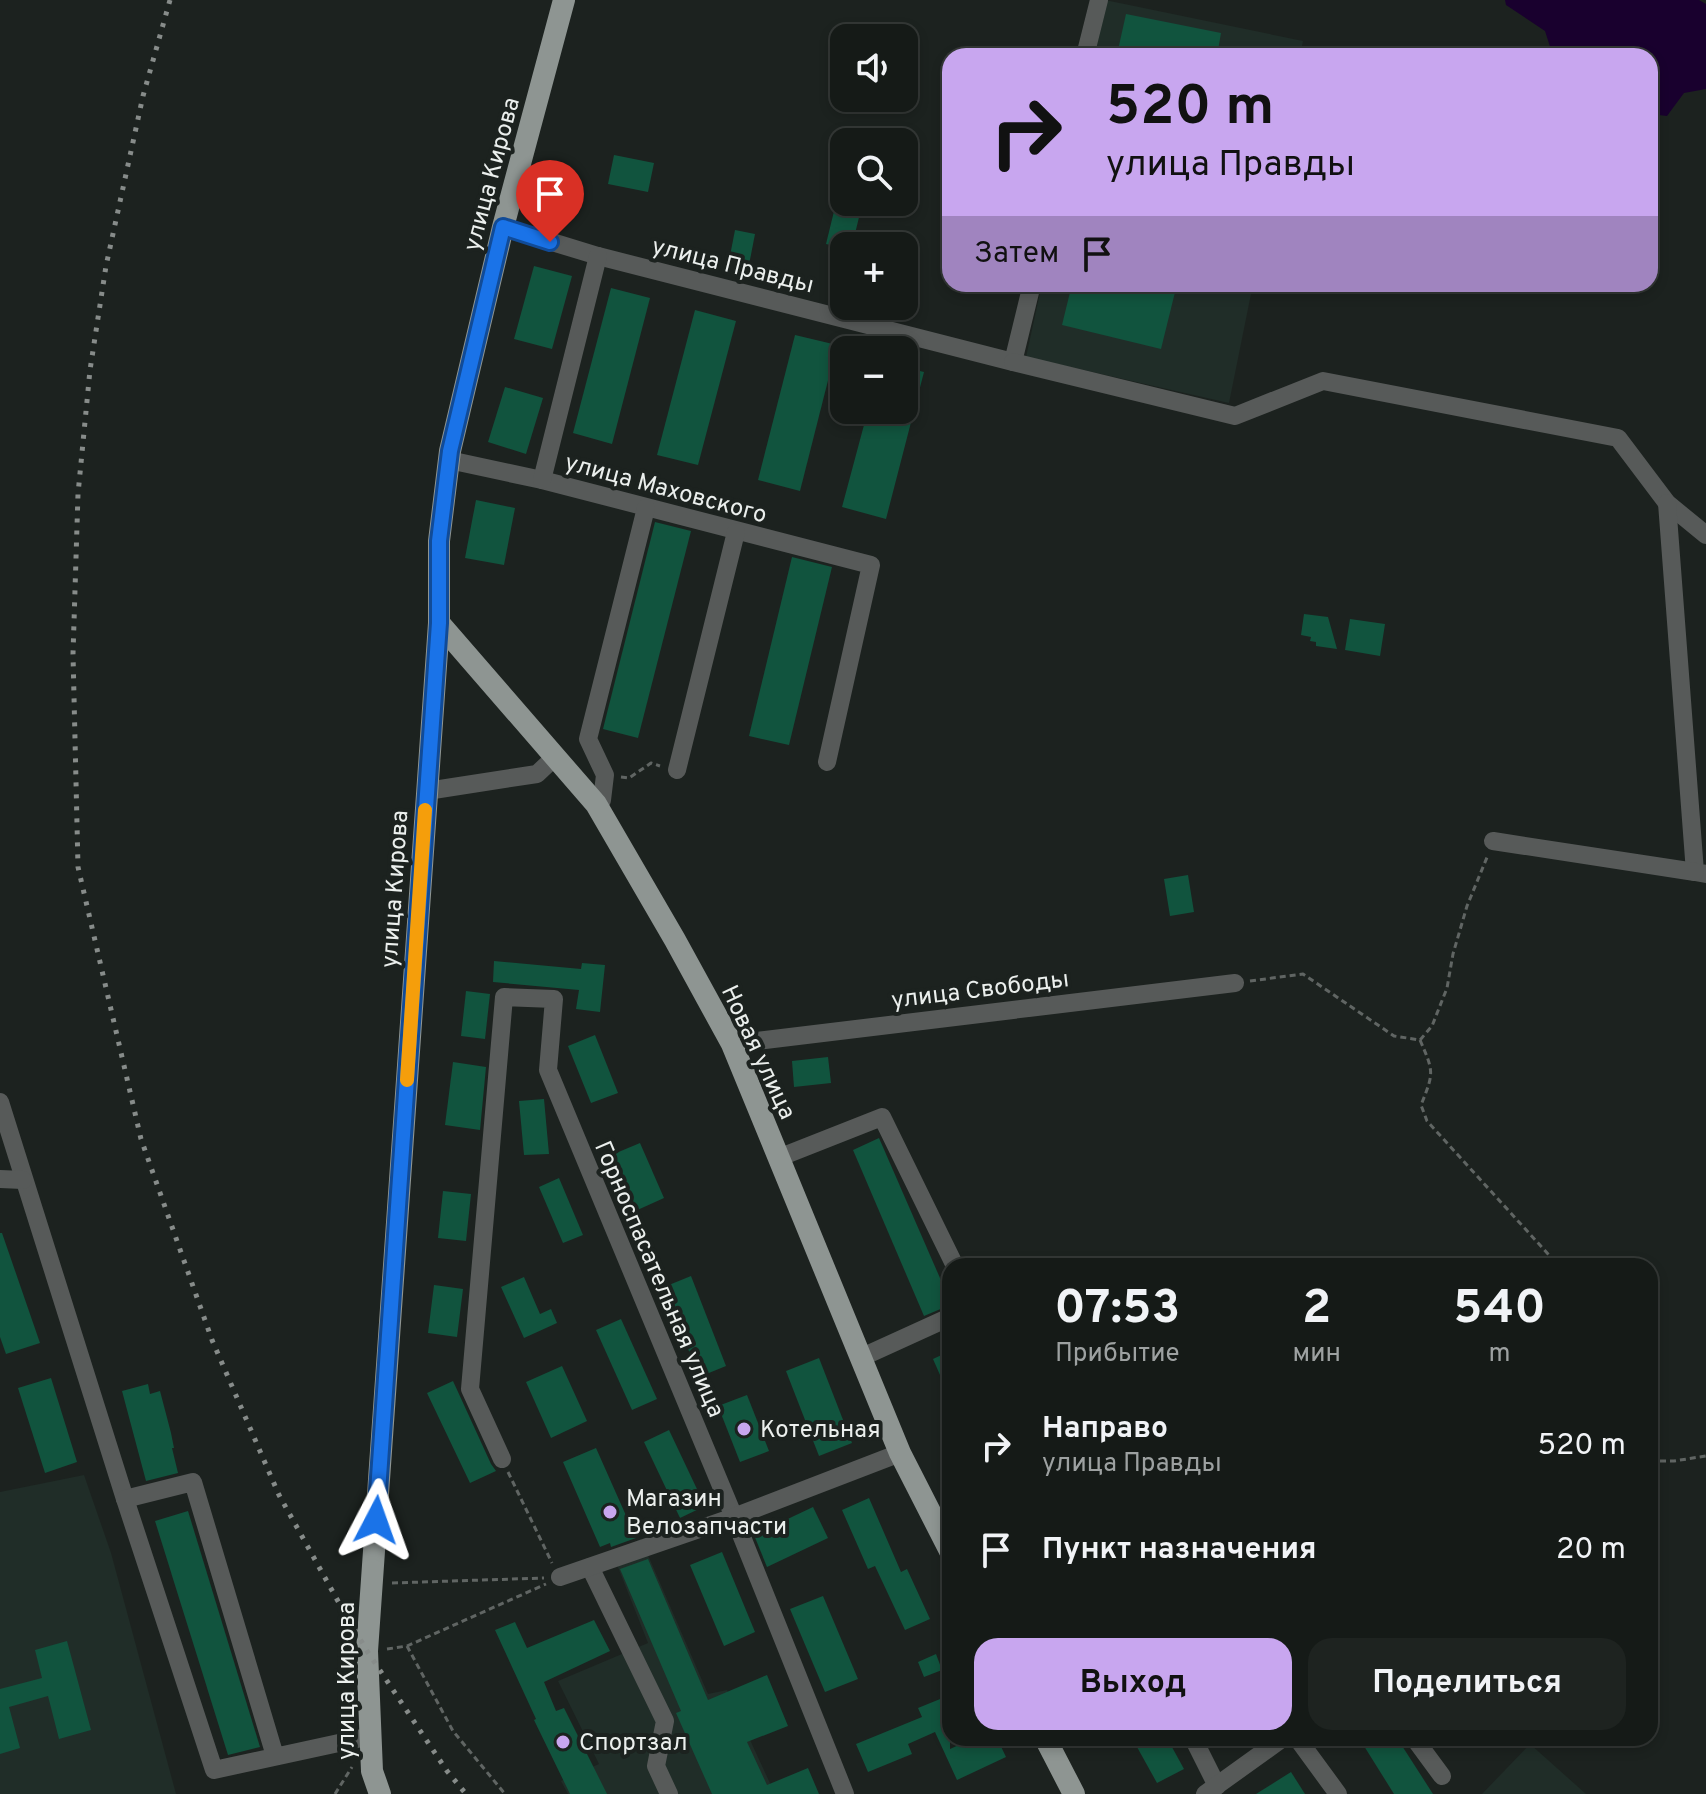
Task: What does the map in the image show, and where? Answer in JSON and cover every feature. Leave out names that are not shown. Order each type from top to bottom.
[{"type":"main road","name":"улица Кирова","points":[[380,1794],[372,1771],[367,1651],[439,623],[439,541],[449,460],[503,227],[564,0]]},
{"type":"main road","name":"Новая улица","points":[[439,623],[596,804],[675,940],[732,1044],[900,1453],[942,1535]]},
{"type":"main road","points":[[1049,1746],[1074,1794]]},
{"type":"street","points":[[1087,48],[1099,0]]},
{"type":"street","name":"улица Правды","points":[[503,227],[598,256],[1235,416],[1323,381],[1618,438],[1667,503],[1706,535]]},
{"type":"street","points":[[542,480],[598,256]]},
{"type":"street","points":[[1013,362],[1030,292]]},
{"type":"street","name":"улица Маховского","points":[[449,460],[542,480],[871,565],[827,762]]},
{"type":"street","points":[[1493,841],[1700,873],[1667,503]]},
{"type":"street","points":[[596,804],[602,800],[605,775],[588,739],[646,508]]},
{"type":"street","points":[[677,770],[736,532]]},
{"type":"street","points":[[427,791],[537,774],[555,757]]},
{"type":"street","name":"улица Свободы","points":[[732,1044],[1235,983]]},
{"type":"street","name":"Горноспасательная улица","points":[[502,1459],[470,1389],[504,997],[554,999],[548,1070],[734,1517],[845,1794]]},
{"type":"street","points":[[0,1102],[214,1770],[371,1736]]},
{"type":"street","points":[[778,1158],[882,1117],[951,1258]]},
{"type":"street","points":[[0,1179],[23,1180]]},
{"type":"street","points":[[860,1358],[942,1321]]},
{"type":"street","points":[[560,1577],[734,1517],[900,1453]]},
{"type":"street","points":[[125,1499],[193,1482],[275,1756]]},
{"type":"street","points":[[590,1567],[665,1721],[656,1766],[669,1794]]},
{"type":"street","points":[[1196,1746],[1211,1790],[1272,1746]]},
{"type":"street","points":[[1303,1746],[1338,1794]]},
{"type":"street","points":[[1420,1746],[1442,1776]]},
{"type":"path","points":[[605,775],[629,778],[651,763],[677,770]]},
{"type":"path","points":[[1420,1040],[1432,1026],[1447,988],[1467,906],[1493,841]]},
{"type":"path","points":[[1235,983],[1303,974],[1394,1036],[1420,1040]]},
{"type":"path","points":[[1420,1040],[1432,1068],[1421,1105],[1427,1121],[1552,1258]]},
{"type":"path","points":[[1658,1461],[1706,1456]]},
{"type":"path","points":[[502,1459],[560,1577]]},
{"type":"path","points":[[372,1583],[560,1577]]},
{"type":"path","points":[[367,1651],[407,1646],[560,1577]]},
{"type":"path","points":[[407,1646],[453,1731],[505,1794]]},
{"type":"shaded area","points":[[1105,0],[1303,41],[1302,48],[1095,48]]},
{"type":"shaded area","points":[[1505,0],[1699,0],[1706,4],[1706,89],[1684,93],[1667,116],[1658,115],[1658,48],[1550,48],[1545,31],[1506,5]]},
{"type":"shaded area","points":[[1040,292],[1251,292],[1229,403],[1026,357]]},
{"type":"shaded area","points":[[84,1475],[111,1553],[176,1794],[0,1794],[0,1492]]},
{"type":"shaded area","points":[[641,1539],[708,1694],[727,1690],[775,1794],[568,1794],[561,1781],[599,1764],[558,1681],[648,1643],[612,1552]]},
{"type":"shaded area","points":[[1528,1746],[1532,1746],[1586,1794],[1482,1794]]},
{"type":"building","points":[[1126,14],[1221,33],[1218,48],[1118,48]]},
{"type":"building","points":[[614,155],[654,163],[648,192],[608,184]]},
{"type":"building","points":[[833,216],[859,216],[855,232],[830,232],[830,245],[826,244]]},
{"type":"building","points":[[735,230],[755,234],[748,270],[728,266]]},
{"type":"building","points":[[534,266],[572,276],[552,349],[514,339]]},
{"type":"building","points":[[611,288],[650,298],[612,444],[573,433]]},
{"type":"building","points":[[1070,292],[1175,292],[1161,349],[1062,325]]},
{"type":"building","points":[[695,310],[736,321],[698,465],[657,455]]},
{"type":"building","points":[[795,335],[830,343],[830,373],[800,491],[758,480]]},
{"type":"building","points":[[918,370],[924,372],[918,395]]},
{"type":"building","points":[[505,387],[543,398],[526,454],[488,442]]},
{"type":"building","points":[[864,424],[911,424],[886,519],[842,507]]},
{"type":"building","points":[[476,500],[515,508],[504,565],[465,558]]},
{"type":"building","points":[[655,522],[691,531],[638,738],[603,729]]},
{"type":"building","points":[[792,557],[832,567],[789,745],[749,736]]},
{"type":"building","points":[[1304,614],[1328,617],[1337,649],[1316,646],[1316,642],[1310,641],[1311,637],[1301,635]]},
{"type":"building","points":[[1350,619],[1385,624],[1380,656],[1345,650]]},
{"type":"building","points":[[1188,875],[1194,912],[1170,916],[1164,879]]},
{"type":"building","points":[[494,961],[581,969],[582,963],[605,965],[600,1012],[576,1009],[579,990],[493,982]]},
{"type":"building","points":[[466,991],[490,994],[485,1039],[461,1036]]},
{"type":"building","points":[[595,1035],[618,1093],[591,1103],[568,1046]]},
{"type":"building","points":[[828,1057],[831,1083],[794,1087],[792,1061]]},
{"type":"building","points":[[453,1062],[486,1067],[480,1130],[445,1125]]},
{"type":"building","points":[[544,1099],[549,1154],[524,1155],[519,1101]]},
{"type":"building","points":[[879,1138],[942,1283],[942,1308],[924,1316],[853,1150]]},
{"type":"building","points":[[640,1143],[664,1198],[633,1212],[609,1156]]},
{"type":"building","points":[[559,1178],[583,1235],[563,1243],[539,1187]]},
{"type":"building","points":[[443,1191],[471,1194],[466,1241],[438,1238]]},
{"type":"building","points":[[0,1233],[40,1343],[6,1354],[0,1337]]},
{"type":"building","points":[[691,1276],[726,1366],[699,1377],[664,1287]]},
{"type":"building","points":[[524,1277],[540,1314],[551,1309],[557,1323],[524,1338],[501,1287]]},
{"type":"building","points":[[434,1285],[463,1289],[457,1337],[428,1333]]},
{"type":"building","points":[[621,1319],[657,1399],[632,1410],[596,1330]]},
{"type":"building","points":[[942,1355],[942,1380],[933,1359]]},
{"type":"building","points":[[819,1358],[852,1443],[819,1456],[786,1371]]},
{"type":"building","points":[[562,1366],[587,1421],[551,1438],[526,1382]]},
{"type":"building","points":[[51,1378],[77,1462],[45,1473],[18,1388]]},
{"type":"building","points":[[453,1381],[496,1471],[470,1483],[427,1393]]},
{"type":"building","points":[[148,1384],[150,1394],[160,1391],[178,1473],[146,1481],[122,1391]]},
{"type":"building","name":"Котельная","points":[[747,1395],[769,1451],[740,1462],[718,1406]]},
{"type":"building","points":[[669,1430],[705,1506],[680,1518],[644,1442]]},
{"type":"building","points":[[596,1448],[636,1538],[611,1547],[610,1543],[600,1547],[563,1462]]},
{"type":"building","points":[[869,1498],[901,1572],[907,1569],[930,1619],[905,1630],[875,1566],[868,1569],[842,1510]]},
{"type":"building","points":[[813,1507],[828,1538],[767,1567],[754,1535]]},
{"type":"building","points":[[188,1511],[260,1747],[228,1755],[155,1521]]},
{"type":"building","points":[[722,1552],[755,1632],[724,1646],[690,1565]]},
{"type":"building","points":[[648,1559],[708,1700],[767,1675],[788,1726],[747,1742],[767,1785],[808,1768],[819,1794],[712,1794],[676,1713],[681,1711],[620,1569]]},
{"type":"building","points":[[823,1596],[858,1679],[825,1692],[790,1609]]},
{"type":"building","points":[[594,1620],[610,1651],[544,1682],[556,1711],[564,1708],[607,1794],[570,1794],[495,1630],[515,1622],[527,1648]]},
{"type":"building","points":[[67,1641],[91,1730],[59,1739],[48,1696],[9,1707],[20,1748],[0,1754],[0,1689],[42,1678],[35,1650]]},
{"type":"building","points":[[936,1654],[942,1670],[924,1677],[918,1662]]},
{"type":"building","points":[[942,1698],[942,1746],[950,1746],[950,1749],[957,1746],[1001,1746],[1006,1757],[957,1780],[935,1732],[908,1744],[912,1754],[868,1772],[856,1744],[922,1717],[918,1708]]},
{"type":"building","points":[[1136,1746],[1171,1746],[1184,1769],[1157,1783]]},
{"type":"building","points":[[1364,1746],[1402,1746],[1433,1794],[1394,1794]]},
{"type":"building","points":[[1291,1772],[1305,1794],[1256,1794]]},
{"type":"railway","points":[[170,0],[143,96],[106,266],[90,370],[78,494],[73,654],[78,867],[141,1139],[212,1340],[279,1495],[339,1603],[367,1651],[447,1771],[466,1794]]},
{"type":"slow traffic","points":[[407,1080],[425,810]]},
{"type":"place","name":"Котельная","points":[[744,1429]]},
{"type":"place","name":"Магазин Велозапчасти","points":[[610,1512]]},
{"type":"place","name":"Спортзал","points":[[563,1742]]},
{"type":"route","points":[[376,1520],[439,623],[439,541],[450,451],[503,227],[550,242]]}]
